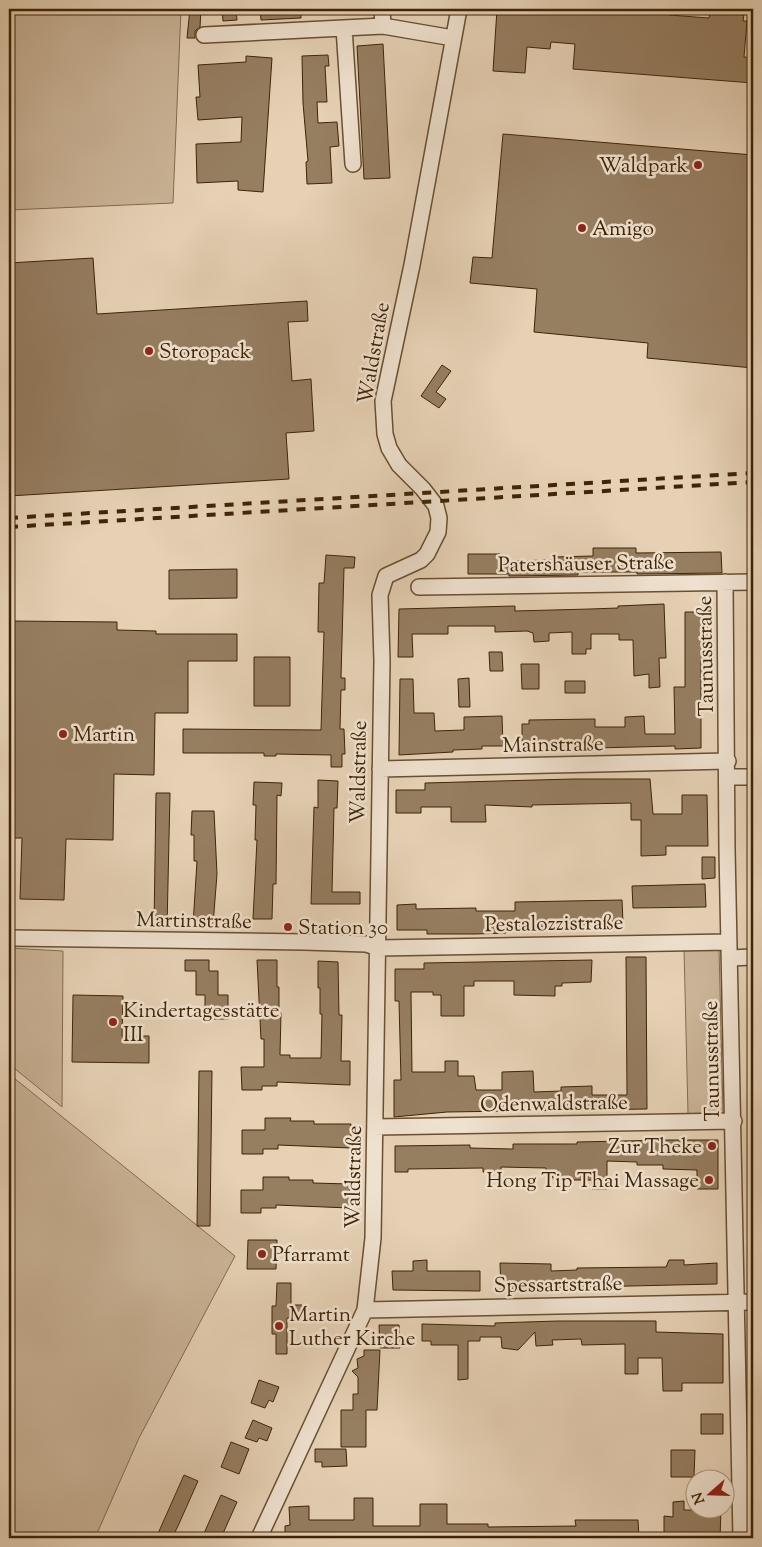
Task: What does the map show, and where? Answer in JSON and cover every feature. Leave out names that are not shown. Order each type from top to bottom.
[{"type":"street","points":[[382,9],[383,26]]},
{"type":"street","name":"Waldstraße","points":[[259,1538],[364,1310],[373,1238],[380,769],[380,595],[386,576],[412,566],[427,554],[438,532],[439,518],[436,506],[423,489],[399,466],[389,448],[384,427],[384,401],[412,265],[459,9]]},
{"type":"street","points":[[204,35],[383,26],[453,38]]},
{"type":"street","points":[[344,28],[353,164]]},
{"type":"street","name":"Taunusstraße","points":[[725,582],[729,942],[734,1121],[735,1302],[741,1538]]},
{"type":"street","name":"Patershäuser Straße","points":[[419,587],[753,582]]},
{"type":"street","name":"Mainstraße","points":[[380,769],[728,762]]},
{"type":"street","points":[[728,777],[753,777]]},
{"type":"street","name":"Martinstraße","points":[[9,938],[304,942],[366,944],[378,948]]},
{"type":"street","name":"Pestalozzistraße","points":[[378,948],[729,942]]},
{"type":"street","points":[[730,958],[753,957]]},
{"type":"street","name":"Odenwaldstraße","points":[[375,1127],[734,1121]]},
{"type":"street","name":"Spessartstraße","points":[[364,1310],[753,1302]]},
{"type":"shaded area","points":[[9,9],[181,9],[173,203],[9,210]]},
{"type":"shaded area","points":[[9,948],[63,951],[62,1107],[9,1064]]},
{"type":"shaded area","points":[[719,948],[723,1113],[688,1114],[684,949]]},
{"type":"shaded area","points":[[9,1074],[235,1256],[139,1438],[95,1538],[9,1538]]},
{"type":"building","points":[[190,9],[201,9],[200,27],[195,31],[195,38],[187,38]]},
{"type":"building","points":[[222,9],[236,9],[237,20],[223,21]]},
{"type":"building","points":[[260,9],[301,9],[301,18],[261,20]]},
{"type":"building","points":[[497,9],[670,9],[669,15],[709,18],[710,12],[744,14],[743,21],[747,21],[744,57],[753,58],[753,83],[573,69],[575,44],[551,42],[550,49],[527,47],[525,73],[493,71]]},
{"type":"building","points":[[383,44],[390,178],[364,179],[357,46]]},
{"type":"building","points":[[328,55],[329,66],[325,66],[327,102],[317,102],[318,123],[337,122],[339,146],[330,147],[332,183],[307,184],[306,162],[308,161],[303,103],[302,56]]},
{"type":"building","points":[[246,56],[272,58],[263,192],[238,190],[238,181],[197,183],[196,144],[241,142],[242,117],[198,120],[196,97],[200,97],[198,65],[246,62]]},
{"type":"building","points":[[503,134],[753,155],[753,368],[647,358],[648,343],[534,332],[537,289],[470,283],[473,257],[492,258]]},
{"type":"building","name":"Storopack","points":[[93,258],[97,314],[307,301],[308,321],[288,322],[292,381],[311,379],[314,431],[286,433],[289,479],[9,496],[9,263]]},
{"type":"building","points":[[442,365],[451,371],[436,392],[446,399],[439,408],[421,396]]},
{"type":"building","points":[[593,548],[636,548],[636,553],[721,552],[722,573],[637,574],[637,572],[578,572],[578,575],[509,576],[509,574],[468,574],[468,554],[500,554],[500,561],[553,560],[553,557],[593,556]]},
{"type":"building","points":[[326,555],[355,557],[354,568],[344,568],[341,678],[345,678],[345,690],[341,690],[340,729],[344,729],[345,754],[342,754],[342,767],[331,767],[331,755],[276,754],[276,756],[264,756],[264,753],[183,753],[183,729],[321,730],[324,632],[318,632],[319,583],[324,583]]},
{"type":"building","points":[[237,569],[237,598],[169,599],[169,570]]},
{"type":"building","points":[[664,604],[666,658],[659,658],[660,687],[649,688],[649,674],[634,676],[633,640],[619,640],[619,634],[591,634],[591,649],[586,649],[586,654],[572,654],[572,632],[549,633],[549,641],[534,642],[533,633],[527,631],[495,632],[495,626],[448,626],[448,634],[412,634],[413,657],[398,657],[399,609],[515,606],[515,611],[618,608],[618,606]]},
{"type":"building","points":[[685,612],[707,612],[707,660],[701,660],[701,748],[675,749],[675,746],[595,748],[595,745],[522,745],[522,724],[529,724],[529,720],[595,719],[595,727],[625,727],[625,717],[644,716],[645,734],[675,734],[674,687],[685,687]]},
{"type":"building","points":[[10,621],[117,622],[117,630],[156,631],[156,634],[237,634],[237,661],[188,661],[188,713],[155,713],[154,775],[114,774],[113,840],[66,839],[64,900],[20,899],[22,838],[9,838]]},
{"type":"building","points":[[489,652],[502,652],[503,671],[490,671]]},
{"type":"building","points":[[254,657],[290,657],[290,706],[254,706]]},
{"type":"building","points":[[521,664],[539,664],[539,689],[522,689]]},
{"type":"building","points":[[469,678],[470,707],[459,707],[458,679]]},
{"type":"building","points":[[400,679],[413,679],[414,713],[434,713],[435,731],[464,730],[464,717],[502,716],[503,746],[482,746],[482,749],[399,755]]},
{"type":"building","points":[[565,681],[585,681],[585,693],[565,693]]},
{"type":"building","points":[[650,779],[653,814],[682,814],[682,795],[707,795],[708,846],[666,846],[666,855],[641,856],[641,820],[631,820],[631,803],[532,805],[532,807],[485,805],[486,822],[451,822],[451,807],[421,807],[421,813],[396,813],[396,790],[425,790],[425,783]]},
{"type":"building","points":[[318,780],[338,781],[337,808],[334,808],[332,892],[360,892],[360,904],[311,904],[314,807],[318,808]]},
{"type":"building","points":[[254,782],[282,783],[281,796],[277,795],[276,884],[273,884],[272,919],[253,919],[257,840],[255,840],[256,805],[253,805]]},
{"type":"building","points":[[156,793],[170,793],[167,928],[154,927]]},
{"type":"building","points":[[192,811],[214,811],[217,874],[213,925],[193,925],[197,861],[194,861],[194,835],[191,835]]},
{"type":"building","points":[[702,857],[715,857],[715,878],[702,879]]},
{"type":"building","points":[[705,884],[706,907],[633,908],[632,886]]},
{"type":"building","points":[[622,900],[623,923],[506,928],[506,933],[476,934],[427,934],[427,930],[397,930],[397,905],[416,904],[416,909],[476,908],[476,911],[515,911],[515,902]]},
{"type":"building","points":[[626,957],[646,957],[647,1109],[447,1112],[394,1117],[394,1080],[401,1080],[399,1001],[395,1001],[395,969],[424,969],[424,963],[592,960],[591,982],[562,983],[562,986],[555,986],[555,996],[514,995],[514,981],[474,981],[474,986],[464,986],[464,1016],[441,1016],[441,995],[433,995],[433,992],[411,992],[412,1072],[445,1072],[445,1061],[458,1061],[458,1076],[474,1076],[476,1090],[502,1090],[502,1072],[533,1071],[534,1092],[561,1091],[561,1087],[592,1086],[592,1095],[627,1095]]},
{"type":"building","points":[[185,960],[209,960],[209,971],[218,971],[218,995],[228,995],[228,1019],[205,1019],[205,995],[196,995],[196,971],[185,971]]},
{"type":"building","points":[[257,960],[277,960],[277,987],[279,987],[279,1013],[281,1013],[280,1055],[290,1055],[290,1058],[321,1058],[322,1014],[320,1014],[320,988],[318,988],[318,961],[338,962],[339,1015],[342,1015],[341,1061],[350,1061],[350,1085],[277,1082],[277,1086],[262,1086],[262,1090],[242,1090],[241,1067],[264,1067],[264,1039],[261,1039]]},
{"type":"building","points":[[73,995],[123,996],[122,1036],[149,1036],[149,1063],[72,1062]]},
{"type":"building","points":[[199,1071],[212,1071],[210,1226],[197,1226]]},
{"type":"building","points":[[265,1118],[291,1118],[290,1121],[314,1121],[314,1124],[351,1124],[351,1148],[278,1145],[278,1149],[263,1149],[263,1154],[242,1154],[242,1130],[265,1130]]},
{"type":"building","points":[[718,1140],[718,1189],[697,1189],[697,1170],[663,1169],[663,1165],[637,1165],[637,1162],[607,1161],[607,1189],[592,1189],[592,1180],[554,1180],[552,1176],[546,1176],[546,1168],[501,1167],[501,1172],[483,1172],[483,1168],[408,1169],[408,1172],[395,1172],[395,1146],[470,1145],[470,1148],[513,1149],[513,1144],[577,1144],[577,1142]]},
{"type":"building","points":[[263,1177],[289,1177],[289,1180],[313,1180],[313,1183],[350,1184],[349,1208],[276,1205],[276,1208],[261,1208],[261,1213],[241,1213],[241,1190],[263,1190]]},
{"type":"building","name":"Pfarramt","points":[[248,1240],[277,1240],[276,1269],[247,1269]]},
{"type":"building","points":[[427,1260],[427,1271],[480,1271],[480,1291],[393,1290],[392,1271],[413,1271],[413,1261]]},
{"type":"building","points":[[669,1260],[684,1260],[684,1265],[717,1263],[717,1284],[501,1289],[500,1263],[551,1264],[551,1271],[577,1270],[577,1268],[666,1267]]},
{"type":"building","name":"Martin Luther Kirche","points":[[277,1283],[291,1283],[291,1305],[302,1305],[302,1318],[287,1318],[287,1354],[276,1354],[276,1334],[272,1334],[272,1306],[276,1306]]},
{"type":"building","points":[[656,1321],[656,1332],[723,1334],[723,1383],[682,1383],[682,1391],[663,1391],[662,1358],[638,1358],[638,1374],[625,1374],[625,1344],[582,1345],[581,1339],[552,1340],[553,1345],[536,1346],[535,1332],[518,1350],[502,1348],[501,1337],[480,1337],[480,1341],[468,1341],[468,1379],[458,1380],[458,1345],[431,1345],[431,1341],[422,1341],[422,1324],[495,1326],[495,1323]]},
{"type":"building","points":[[379,1325],[399,1325],[400,1348],[380,1348]]},
{"type":"building","points":[[364,1350],[380,1350],[377,1410],[366,1410],[366,1447],[341,1447],[341,1410],[353,1410],[353,1394],[358,1394],[358,1377],[352,1371],[358,1368],[357,1359],[364,1356]]},
{"type":"building","points":[[259,1380],[279,1387],[273,1402],[269,1400],[265,1408],[251,1403]]},
{"type":"building","points":[[701,1414],[723,1414],[723,1434],[701,1434]]},
{"type":"building","points":[[253,1420],[272,1428],[267,1441],[259,1438],[257,1442],[245,1438]]},
{"type":"building","points":[[231,1442],[249,1449],[239,1474],[221,1467]]},
{"type":"building","points":[[315,1449],[346,1449],[347,1466],[322,1467],[322,1462],[315,1462]]},
{"type":"building","points":[[671,1450],[695,1450],[694,1470],[684,1470],[684,1477],[671,1477]]},
{"type":"building","points":[[184,1475],[198,1481],[172,1538],[156,1538]]},
{"type":"building","points":[[221,1495],[237,1502],[221,1538],[202,1538]]},
{"type":"building","points":[[354,1498],[373,1498],[373,1526],[420,1526],[420,1504],[447,1504],[447,1524],[488,1524],[488,1527],[576,1526],[575,1520],[638,1520],[639,1538],[285,1538],[285,1526],[290,1525],[289,1507],[309,1506],[309,1520],[354,1520]]},
{"type":"building","points":[[684,1501],[684,1520],[721,1520],[720,1538],[664,1538],[664,1516],[673,1517],[673,1502]]},
{"type":"railway","points":[[9,518],[753,473]]},
{"type":"railway","points":[[9,527],[753,482]]},
{"type":"place","name":"Waldpark","points":[[698,165]]},
{"type":"place","name":"Amigo","points":[[582,228]]},
{"type":"place","name":"Storopack","points":[[149,351]]},
{"type":"place","name":"Martin","points":[[63,734]]},
{"type":"place","name":"Station 30","points":[[288,927]]},
{"type":"place","name":"Kindertagesstätte III","points":[[113,1022]]},
{"type":"place","name":"Zur Theke","points":[[712,1146]]},
{"type":"place","name":"Hong Tip Thai Massage","points":[[709,1180]]},
{"type":"place","name":"Pfarramt","points":[[262,1254]]},
{"type":"place","name":"Martin Luther Kirche","points":[[279,1326]]}]
